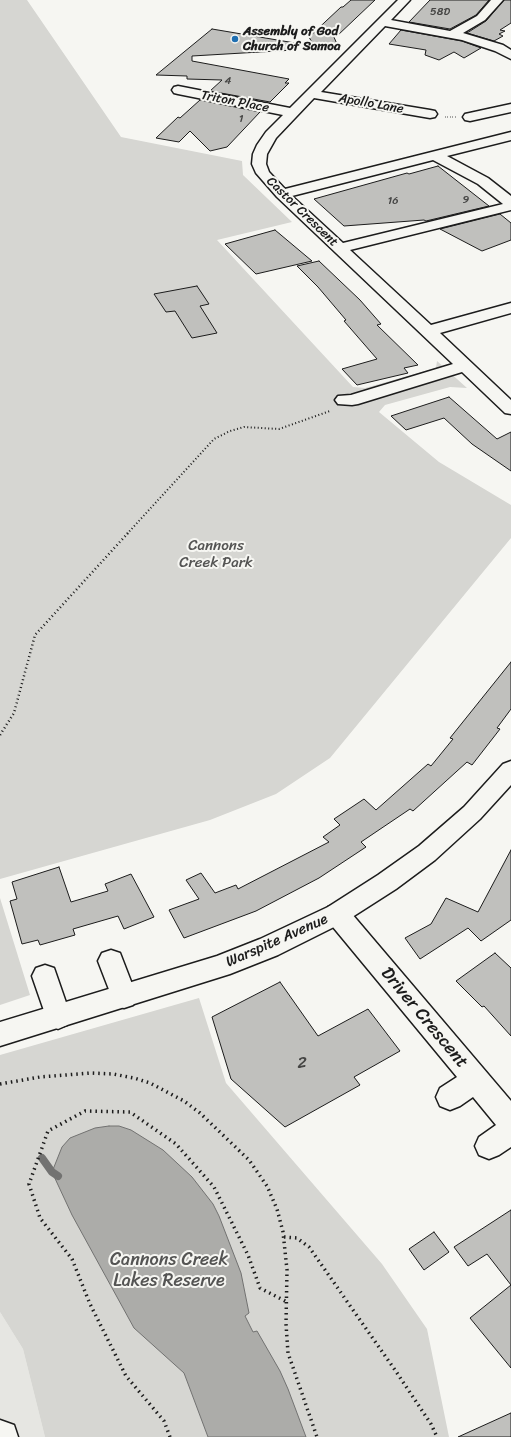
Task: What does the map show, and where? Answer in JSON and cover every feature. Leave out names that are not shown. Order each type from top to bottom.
[{"type":"street","name":"Castor Crescent","points":[[404,0],[342,64],[329,68],[312,94],[271,135],[260,154],[259,164],[263,173],[282,194],[511,409]]},
{"type":"street","points":[[453,34],[478,20],[497,0]]},
{"type":"street","points":[[382,22],[475,39],[499,48],[511,55]]},
{"type":"street","points":[[499,48],[511,44]]},
{"type":"street","points":[[316,72],[329,68]]},
{"type":"street","name":"Triton Place","points":[[178,90],[293,113]]},
{"type":"street","name":"Apollo Lane","points":[[312,94],[430,114]]},
{"type":"street","points":[[470,117],[511,108]]},
{"type":"street","points":[[282,194],[511,136]]},
{"type":"street","points":[[434,155],[483,181],[511,204]]},
{"type":"street","points":[[339,248],[511,204]]},
{"type":"street","points":[[428,331],[511,308]]},
{"type":"street","points":[[344,400],[352,400],[464,366]]},
{"type":"street","name":"Warspite Avenue","points":[[0,1034],[124,997],[220,966],[262,950],[337,914],[387,882],[427,853],[472,813],[511,770]]},
{"type":"street","name":"Driver Crescent","points":[[337,914],[511,1122]]},
{"type":"street","points":[[111,961],[124,997]]},
{"type":"street","points":[[45,976],[58,1017]]},
{"type":"street","points":[[450,1097],[476,1080]]},
{"type":"path","points":[[430,114],[450,117],[470,117]]},
{"type":"path","points":[[0,735],[14,713],[35,634],[214,439],[240,428],[287,427],[345,407],[344,400]]},
{"type":"path","points":[[0,1084],[48,1076],[91,1073],[113,1074],[150,1083],[169,1092],[200,1113],[253,1165],[267,1186],[277,1208],[284,1236],[287,1263],[286,1324],[288,1353],[317,1437]]},
{"type":"path","points":[[170,1437],[164,1421],[126,1376],[90,1304],[72,1259],[40,1218],[29,1184],[48,1131],[85,1111],[130,1112],[176,1144],[214,1187],[248,1255],[260,1288],[287,1302]]},
{"type":"path","points":[[284,1236],[297,1238],[309,1248],[395,1370],[431,1424],[437,1437]]},
{"type":"shaded area","points":[[119,1126],[131,1130],[163,1150],[192,1177],[213,1204],[241,1273],[249,1313],[245,1316],[253,1332],[257,1331],[280,1371],[306,1437],[208,1437],[184,1373],[134,1328],[72,1215],[52,1172],[62,1147],[70,1138],[95,1128]]},
{"type":"shaded area","points":[[0,1312],[23,1349],[45,1437],[0,1437]]},
{"type":"green space","name":"Cannons Creek Park","points":[[0,0],[27,0],[121,137],[242,161],[243,175],[292,222],[217,240],[353,387],[365,388],[436,368],[437,361],[467,388],[450,387],[385,405],[379,412],[439,462],[511,505],[511,538],[330,758],[276,794],[210,820],[0,879]]},
{"type":"green space","points":[[0,898],[30,995],[0,1005]]},
{"type":"green space","name":"Cannons Creek Lakes Reserve","points":[[199,998],[226,1083],[382,1264],[427,1329],[449,1437],[45,1437],[23,1349],[0,1312],[0,1055]]},
{"type":"building","points":[[351,0],[375,0],[337,36],[333,35],[337,44],[334,44],[335,46],[315,48],[309,37],[341,7]]},
{"type":"building","points":[[430,0],[489,0],[476,15],[450,29],[409,22]]},
{"type":"building","points":[[504,0],[511,0],[511,23],[500,30],[505,31],[499,34],[503,36],[494,41],[467,33],[486,21]]},
{"type":"building","points":[[212,29],[295,43],[294,50],[192,56],[192,61],[289,79],[285,83],[289,83],[270,102],[210,91],[222,80],[187,79],[187,76],[156,75]]},
{"type":"building","points":[[401,30],[462,41],[481,48],[464,58],[454,52],[439,60],[425,55],[426,50],[389,44]]},
{"type":"building","points":[[200,100],[260,112],[227,147],[210,151],[190,131],[179,142],[156,138],[178,117],[180,118]]},
{"type":"building","points":[[438,166],[489,206],[426,221],[344,226],[314,199],[407,173],[409,174]]},
{"type":"building","points":[[500,214],[511,223],[511,240],[482,251],[440,229]]},
{"type":"building","points":[[275,230],[312,261],[256,274],[225,244]]},
{"type":"building","points":[[319,261],[360,300],[381,324],[377,325],[418,365],[404,368],[408,373],[357,385],[342,369],[377,359],[344,321],[346,320],[318,287],[297,266]]},
{"type":"building","points":[[197,286],[209,304],[200,306],[217,333],[192,338],[175,311],[166,312],[154,294]]},
{"type":"building","points":[[449,397],[497,439],[511,432],[511,471],[472,444],[444,418],[406,430],[391,416]]},
{"type":"building","points":[[511,662],[511,709],[497,728],[500,729],[472,765],[467,762],[413,811],[410,809],[361,842],[366,847],[319,878],[256,911],[184,938],[169,910],[199,899],[186,880],[201,873],[215,893],[236,885],[238,889],[329,842],[323,837],[340,825],[334,819],[364,799],[376,810],[428,764],[431,766],[453,739],[450,738]]},
{"type":"building","points":[[511,850],[511,920],[481,941],[468,928],[420,959],[405,938],[431,924],[446,898],[478,912]]},
{"type":"building","points":[[59,867],[71,902],[108,891],[105,884],[131,874],[154,917],[124,929],[118,916],[73,929],[75,935],[40,945],[38,940],[22,944],[10,901],[17,899],[12,882]]},
{"type":"building","points":[[495,953],[511,968],[511,1036],[484,1006],[482,1007],[456,981]]},
{"type":"building","points":[[280,982],[318,1036],[368,1009],[400,1051],[354,1077],[360,1085],[285,1127],[231,1079],[212,1017]]},
{"type":"building","points":[[511,1210],[511,1285],[487,1254],[468,1266],[454,1247]]},
{"type":"building","points":[[434,1232],[449,1252],[424,1270],[409,1249]]},
{"type":"building","points":[[511,1285],[511,1368],[470,1318]]},
{"type":"building","points":[[511,1413],[511,1437],[458,1437]]},
{"type":"waterway","points":[[42,1158],[52,1172],[58,1176]]},
{"type":"place","name":"Assembly of God Church of Samoa","points":[[235,39]]}]
